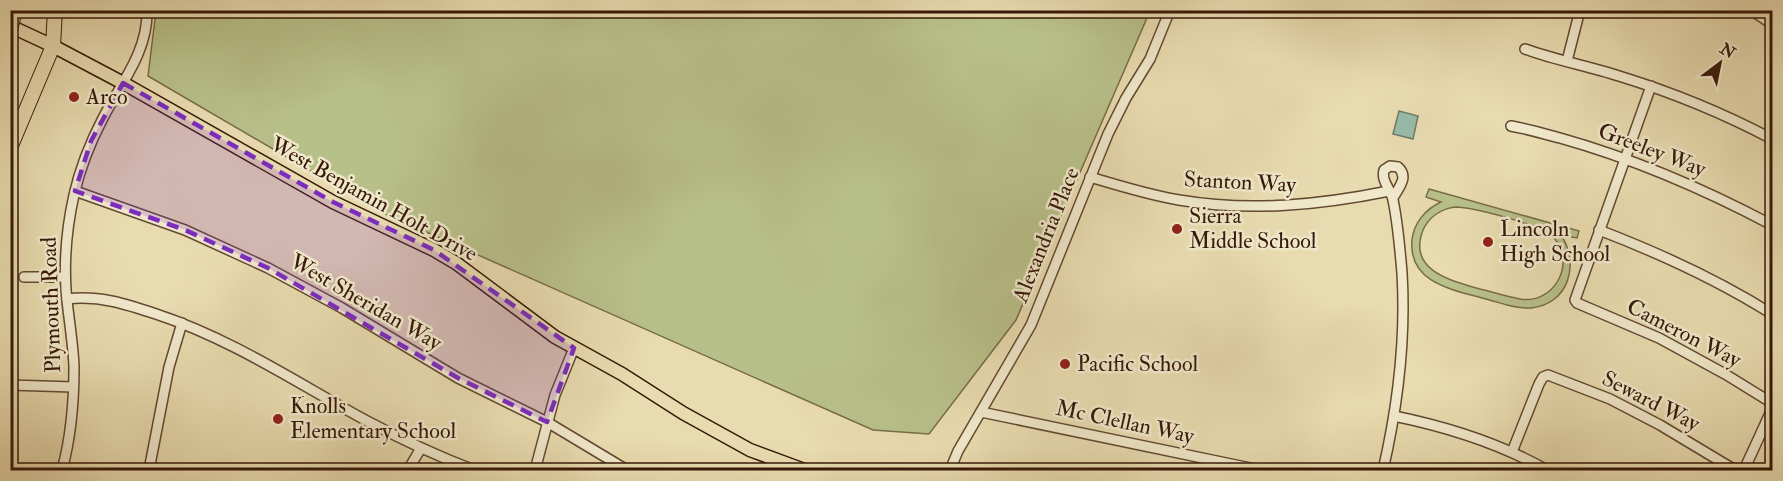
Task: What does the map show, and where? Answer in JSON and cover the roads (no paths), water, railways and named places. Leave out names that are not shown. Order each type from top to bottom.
[{"type":"highway","points":[[10,28],[15,10]]},
{"type":"highway","points":[[10,148],[53,46],[55,10]]},
{"type":"main road","name":"West Benjamin Holt Drive","points":[[10,28],[53,46],[123,83],[333,202],[434,250],[555,337],[622,374],[714,431],[750,450],[804,471]]},
{"type":"street","name":"Plymouth Road","points":[[62,471],[70,432],[73,387],[73,347],[67,299],[66,244],[75,191],[92,141],[143,43],[147,10]]},
{"type":"street","name":"Alexandria Place","points":[[950,471],[958,452],[1030,325],[1115,118],[1150,59],[1170,10]]},
{"type":"street","points":[[1567,61],[1580,10]]},
{"type":"street","points":[[1751,10],[1773,24]]},
{"type":"street","points":[[1525,49],[1650,86],[1718,113],[1773,139]]},
{"type":"street","points":[[1650,86],[1599,230],[1666,257],[1773,314]]},
{"type":"street","name":"Greeley Way","points":[[1511,126],[1624,158],[1680,180],[1773,225]]},
{"type":"street","name":"Stanton Way","points":[[1090,177],[1166,198],[1226,205],[1269,207],[1304,205],[1391,194],[1398,230],[1404,320],[1394,416]]},
{"type":"street","name":"West Sheridan Way","points":[[75,191],[185,230],[268,268],[342,308],[426,360],[547,422],[627,471]]},
{"type":"street","name":"Cameron Way","points":[[1599,230],[1575,297],[1576,302],[1686,352],[1773,404]]},
{"type":"street","points":[[24,277],[66,277]]},
{"type":"street","points":[[67,299],[86,297],[108,299],[182,323],[253,356],[421,448],[474,471]]},
{"type":"street","points":[[149,471],[169,367],[182,323]]},
{"type":"street","points":[[535,471],[555,395],[574,348]]},
{"type":"street","name":"Seward Way","points":[[1512,452],[1539,384],[1545,376],[1552,376],[1610,399],[1660,425],[1735,471]]},
{"type":"street","points":[[10,385],[73,387]]},
{"type":"street","points":[[1744,471],[1773,409]]},
{"type":"street","name":"Mc Clellan Way","points":[[981,412],[1260,471]]},
{"type":"street","points":[[1383,471],[1394,416],[1464,433],[1512,452],[1547,471]]},
{"type":"street","points":[[408,471],[421,448]]},
{"type":"place","name":"Arco","points":[[74,97]]},
{"type":"place","name":"Sierra Middle School","points":[[1177,229]]},
{"type":"place","name":"Lincoln High School","points":[[1488,242]]},
{"type":"place","name":"Pacific School","points":[[1065,364]]},
{"type":"place","name":"Knolls Elementary School","points":[[278,419]]}]
